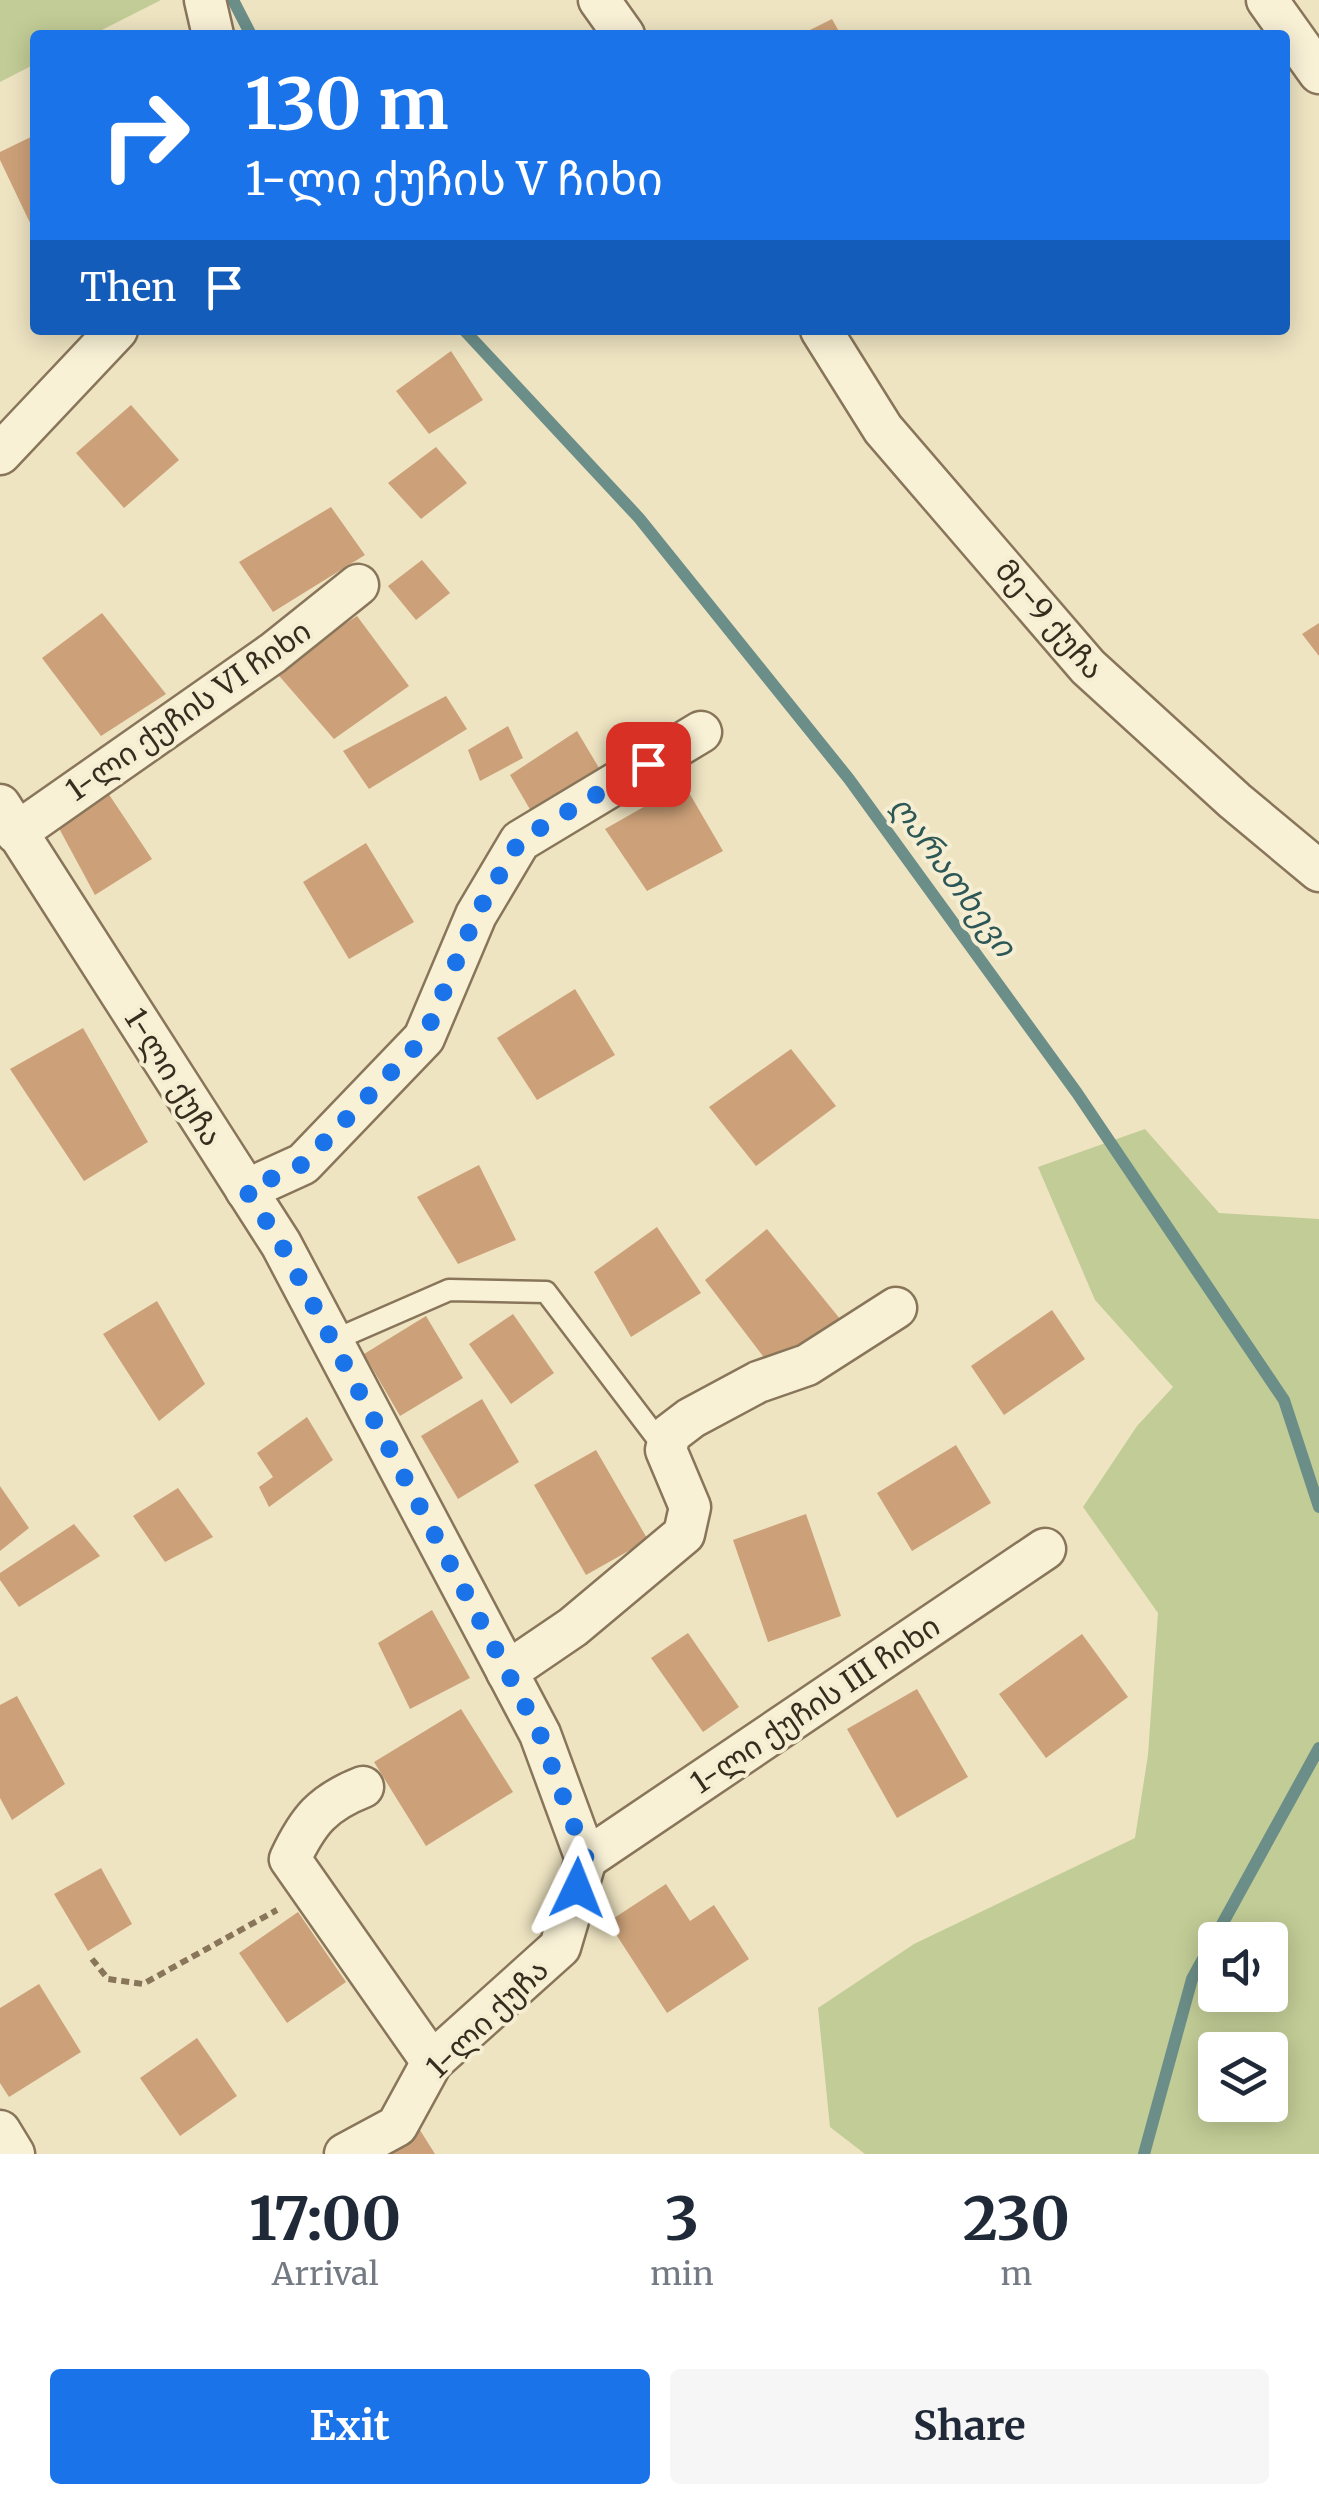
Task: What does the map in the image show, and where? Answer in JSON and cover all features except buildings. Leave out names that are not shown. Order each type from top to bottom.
[{"type":"street","points":[[205,0],[211,30]]},
{"type":"street","points":[[599,0],[620,30]]},
{"type":"street","points":[[1267,0],[1288,30]]},
{"type":"street","points":[[1290,32],[1319,73]]},
{"type":"street","points":[[0,454],[112,335]]},
{"type":"street","name":"მე-9 ქუჩა","points":[[824,335],[882,428],[1088,667],[1235,801],[1319,871]]},
{"type":"street","name":"1-ლი ქუჩის VI ჩიხი","points":[[6,822],[273,652],[358,585]]},
{"type":"street","points":[[246,1190],[303,1164],[424,1038],[476,915],[520,840],[701,732]]},
{"type":"street","name":"1-ლი ქუჩა","points":[[6,822],[281,1244],[540,1734],[586,1859],[560,1948],[432,2062],[397,2126],[344,2154]]},
{"type":"street","points":[[507,1672],[573,1627],[684,1534],[690,1507],[666,1450],[670,1434],[691,1418],[758,1382],[807,1365],[896,1308]]},
{"type":"street","name":"1-ლი ქუჩის III ჩიხი","points":[[586,1859],[1045,1550]]},
{"type":"street","points":[[362,1788],[336,1797],[306,1824],[290,1859],[432,2062]]},
{"type":"street","points":[[0,2131],[14,2154]]},
{"type":"lane","points":[[332,1341],[449,1290],[546,1292],[666,1450]]},
{"type":"path","points":[[92,1959],[108,1979],[143,1984],[314,1890]]},
{"type":"green space","points":[[0,0],[161,0],[102,30],[30,30],[30,67],[0,82]]},
{"type":"green space","points":[[1145,1129],[1219,1213],[1319,1219],[1319,2154],[865,2154],[830,2127],[818,2008],[914,1944],[1135,1838],[1148,1755],[1158,1613],[1083,1507],[1137,1426],[1173,1387],[1095,1300],[1038,1167]]},
{"type":"waterway","name":"ღარათხევი","points":[[233,0],[248,30]]},
{"type":"waterway","name":"ღარათხევი","points":[[469,335],[639,518],[849,779],[1077,1093],[1284,1400],[1319,1507]]},
{"type":"waterway","name":"ღარათხევი","points":[[1144,2154],[1192,1979],[1319,1748]]},
{"type":"route","points":[[577,1888],[586,1859],[540,1734],[281,1244],[246,1190],[303,1164],[424,1038],[476,915],[520,840],[648,764]]}]
